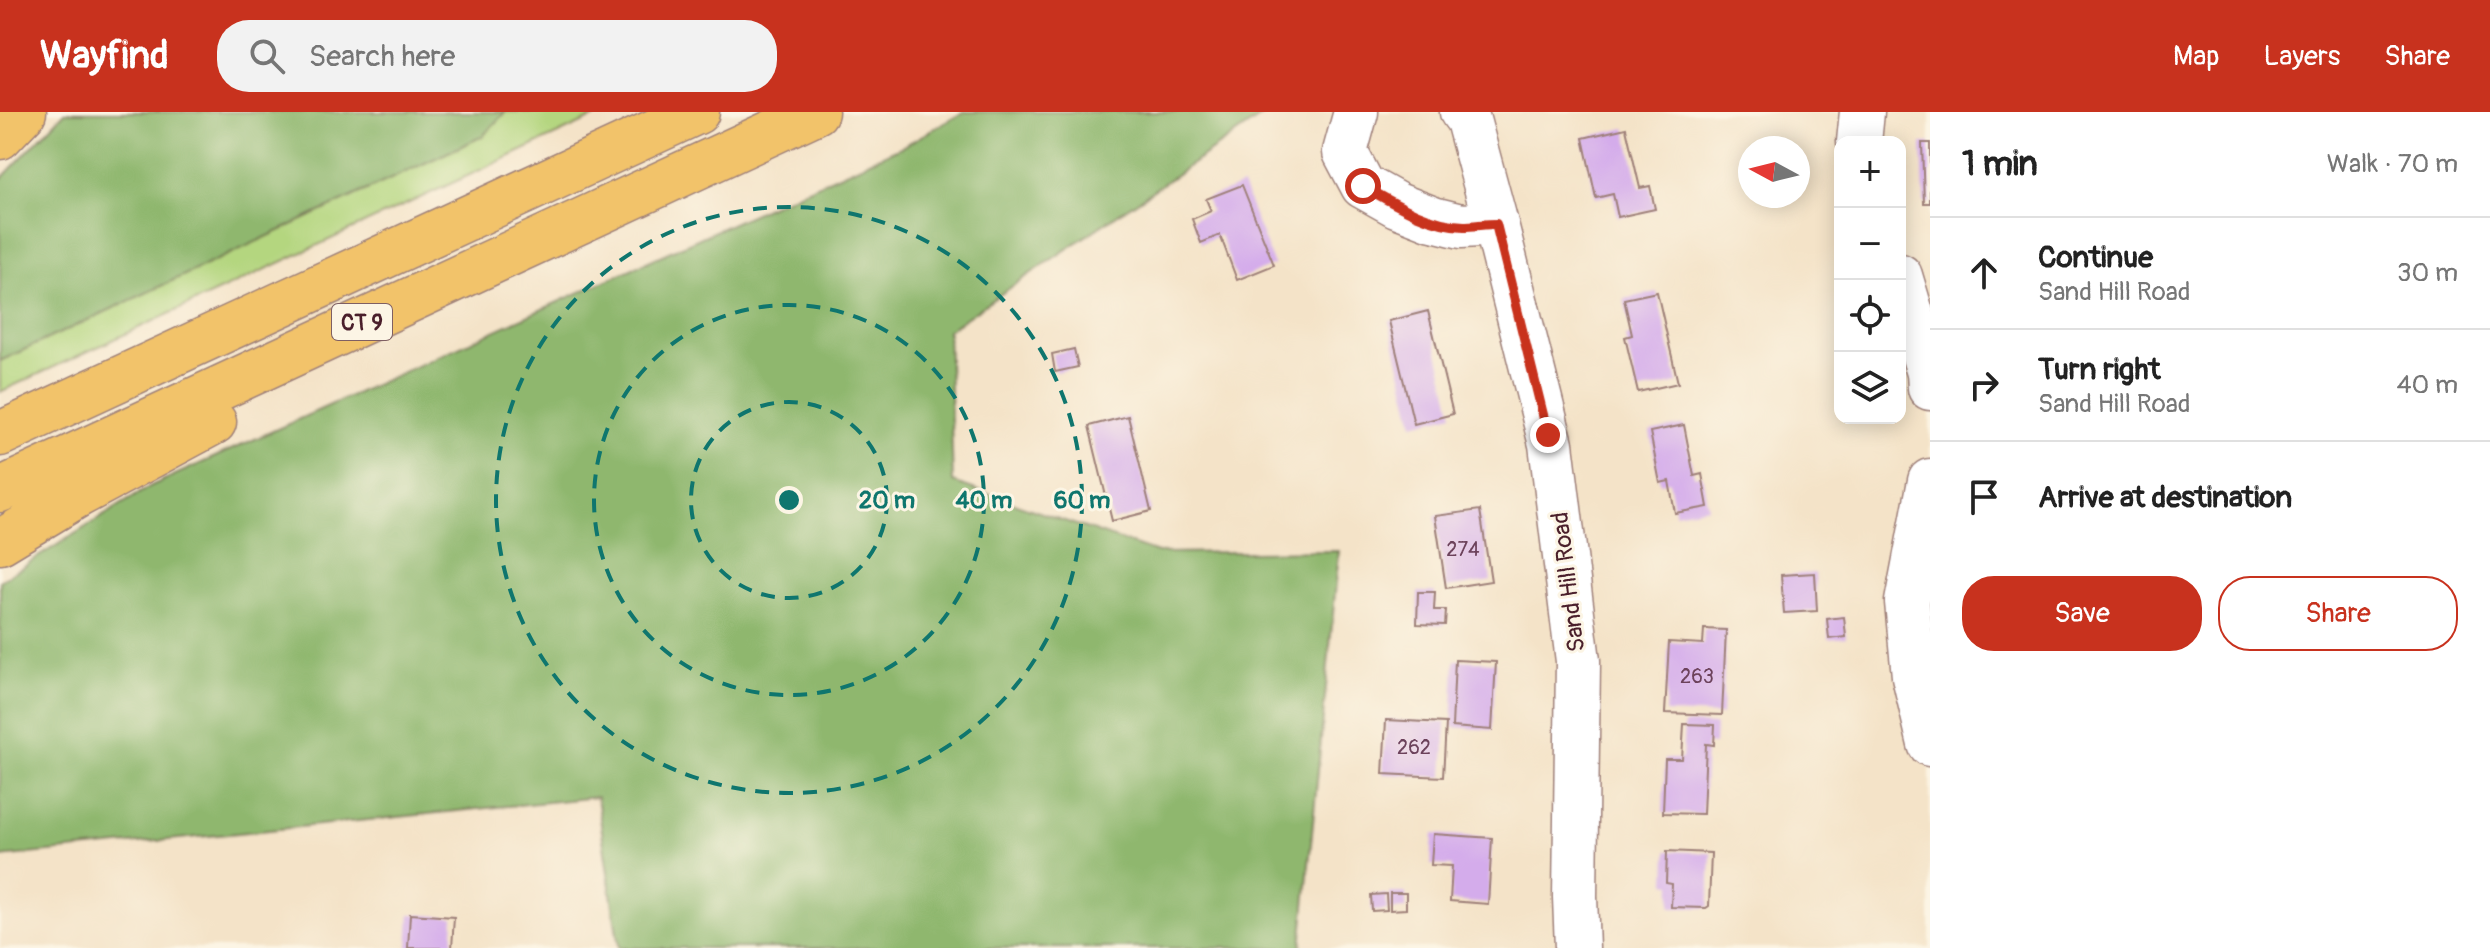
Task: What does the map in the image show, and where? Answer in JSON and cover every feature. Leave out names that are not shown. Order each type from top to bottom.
[{"type":"main road","points":[[0,137],[24,112]]},
{"type":"main road","name":"CT 9","points":[[0,434],[697,112]]},
{"type":"main road","name":"CT 9","points":[[0,490],[816,112]]},
{"type":"main road","points":[[0,542],[135,463],[723,155]]},
{"type":"street","points":[[1356,112],[1345,152],[1363,186],[1397,205],[1433,219],[1461,226],[1496,224]]},
{"type":"street","name":"Sand Hill Road","points":[[1462,112],[1468,120],[1496,224],[1551,444],[1578,661],[1577,948]]},
{"type":"street","points":[[1860,136],[1862,112]]},
{"type":"street","points":[[1901,280],[1929,373],[1930,388]]},
{"type":"street","points":[[1930,481],[1907,602],[1922,673],[1930,744]]},
{"type":"green space","points":[[65,112],[505,112],[483,136],[0,361],[0,180]]},
{"type":"green space","points":[[505,112],[606,112],[0,392],[0,361],[483,136]]},
{"type":"green space","points":[[964,112],[1268,112],[948,330],[953,482],[1157,553],[1339,551],[1301,948],[619,948],[597,797],[0,857],[0,581],[151,486],[903,146]]},
{"type":"building","points":[[1626,128],[1640,188],[1650,186],[1655,209],[1618,217],[1613,194],[1596,198],[1583,138]]},
{"type":"building","points":[[1922,143],[1930,143],[1930,203],[1924,203]]},
{"type":"building","points":[[1242,185],[1274,265],[1237,280],[1220,235],[1201,243],[1192,219],[1211,211],[1206,199]]},
{"type":"building","points":[[1657,292],[1678,383],[1638,392],[1625,337],[1632,335],[1624,299]]},
{"type":"building","points":[[1428,311],[1453,414],[1414,424],[1389,321]]},
{"type":"building","points":[[1074,349],[1078,367],[1055,372],[1052,354]]},
{"type":"building","points":[[1128,416],[1151,511],[1112,521],[1089,426]]},
{"type":"building","points":[[1684,425],[1694,476],[1702,474],[1708,507],[1675,513],[1669,481],[1660,483],[1650,432]]},
{"type":"building","points":[[1480,510],[1491,581],[1446,588],[1435,516]]},
{"type":"building","points":[[1815,573],[1817,611],[1784,613],[1781,575]]},
{"type":"building","points":[[1418,592],[1435,592],[1434,610],[1446,610],[1445,625],[1417,624]]},
{"type":"building","points":[[1844,617],[1846,637],[1829,639],[1827,619]]},
{"type":"building","points":[[1704,629],[1726,630],[1722,715],[1665,713],[1669,642],[1703,644]]},
{"type":"building","points":[[1455,660],[1496,662],[1492,730],[1452,727]]},
{"type":"building","points":[[1386,720],[1446,723],[1443,777],[1383,774]]},
{"type":"building","points":[[1684,724],[1715,725],[1714,745],[1706,744],[1703,814],[1663,813],[1665,759],[1682,759]]},
{"type":"building","points":[[1433,834],[1492,838],[1488,904],[1450,901],[1452,866],[1431,865]]},
{"type":"building","points":[[1667,851],[1711,853],[1709,906],[1671,907],[1672,884],[1666,883]]},
{"type":"building","points":[[1390,893],[1406,893],[1406,909],[1390,910]]},
{"type":"building","points":[[1386,894],[1387,910],[1372,911],[1371,895]]},
{"type":"building","points":[[410,914],[454,917],[452,948],[408,948]]},
{"type":"route","points":[[1363,186],[1397,205],[1433,219],[1461,226],[1496,224],[1548,435]]}]
